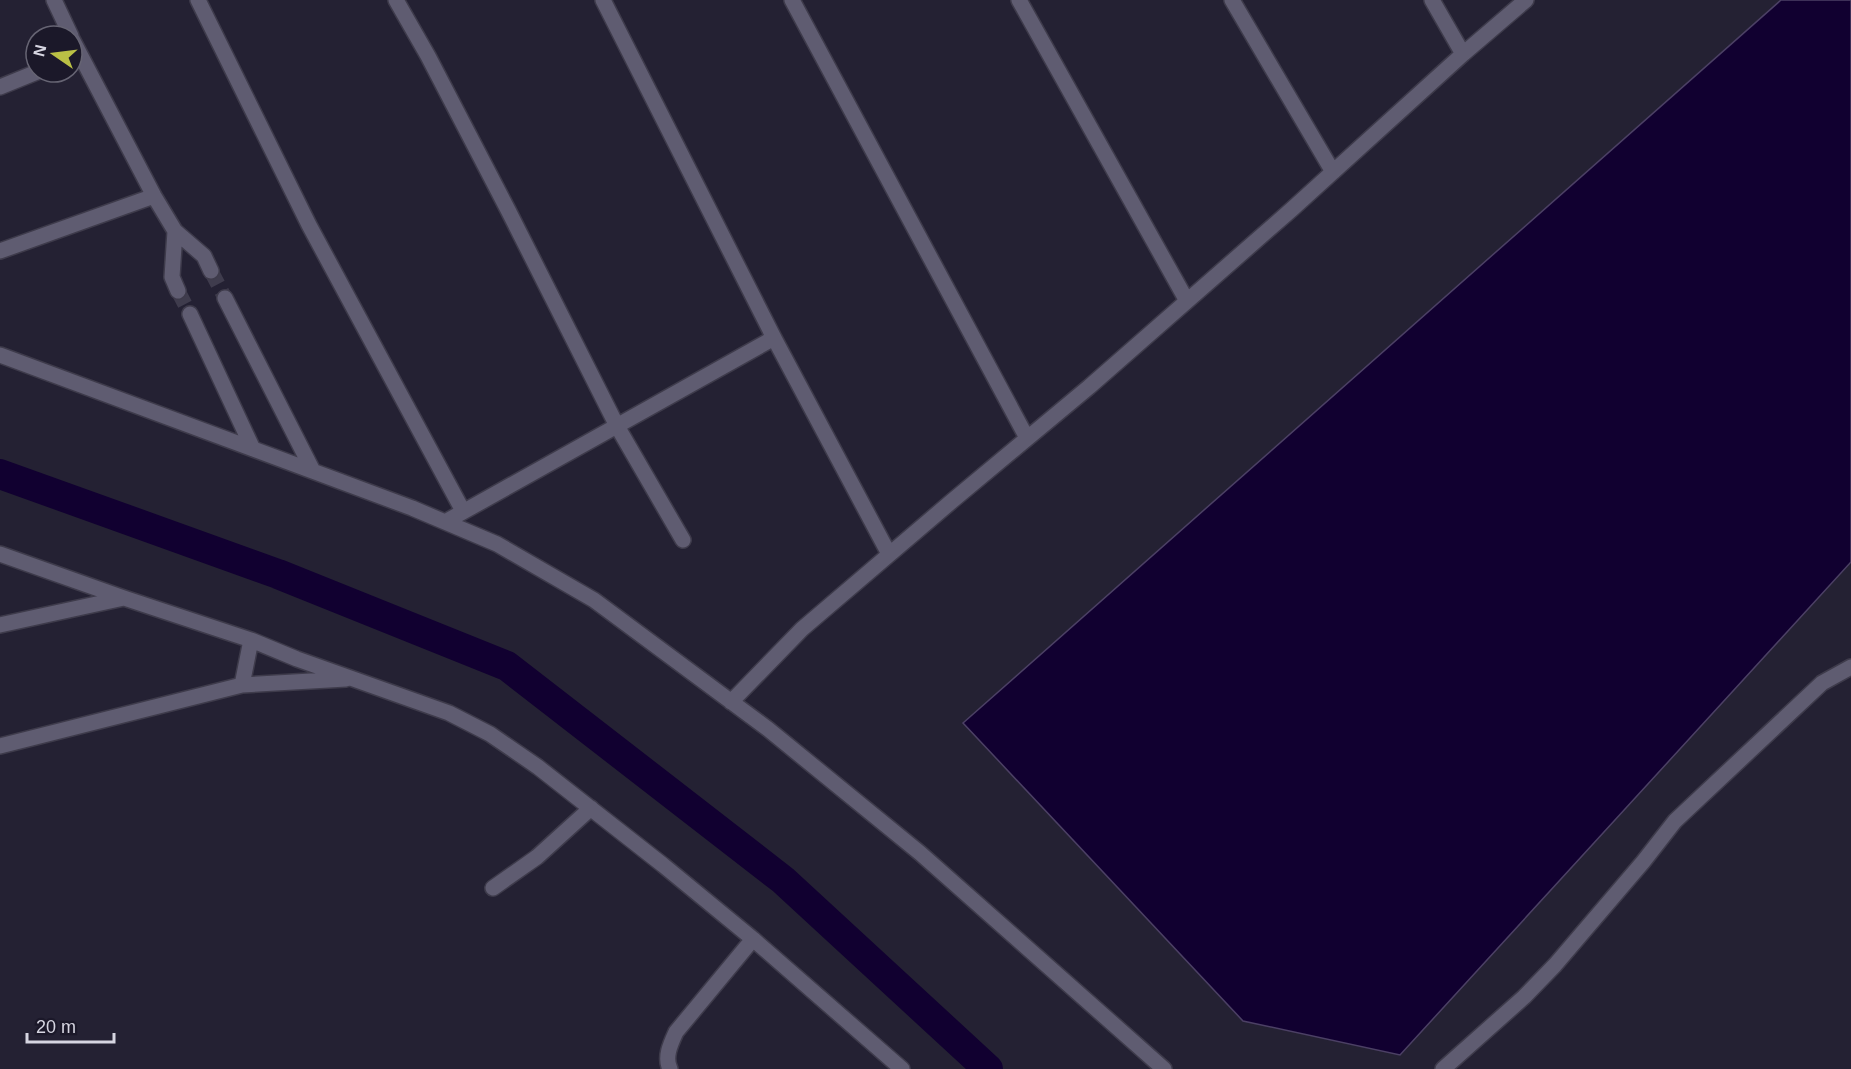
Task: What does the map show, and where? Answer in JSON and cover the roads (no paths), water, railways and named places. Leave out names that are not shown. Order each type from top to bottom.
[{"type":"street","points":[[54,0],[65,24]]},
{"type":"street","points":[[198,0],[309,225],[463,511]]},
{"type":"street","points":[[396,0],[428,56],[616,426],[683,540]]},
{"type":"street","points":[[603,0],[774,338],[889,555]]},
{"type":"street","points":[[792,0],[1027,438]]},
{"type":"street","points":[[1019,0],[1187,301]]},
{"type":"street","points":[[1232,0],[1333,172]]},
{"type":"street","points":[[1431,0],[1463,54]]},
{"type":"street","points":[[731,702],[802,630],[1089,387],[1526,0]]},
{"type":"street","points":[[84,71],[175,231],[204,256],[211,271]]},
{"type":"street","points":[[0,87],[24,77]]},
{"type":"street","points":[[0,251],[154,196]]},
{"type":"street","points":[[175,231],[172,277],[178,291]]},
{"type":"street","points":[[225,298],[313,471]]},
{"type":"street","points":[[190,314],[253,449]]},
{"type":"street","points":[[445,522],[774,338]]},
{"type":"street","points":[[0,355],[412,507],[496,544],[594,600],[768,729],[920,853],[1164,1069]]},
{"type":"street","points":[[0,554],[251,640],[297,659],[449,713],[490,734],[591,808],[753,939],[902,1069]]},
{"type":"street","points":[[0,625],[124,598]]},
{"type":"street","points":[[242,685],[251,640]]},
{"type":"street","points":[[1443,1069],[1524,997],[1555,965],[1644,862],[1675,822],[1822,683],[1851,667]]},
{"type":"street","points":[[0,746],[242,685],[355,679]]},
{"type":"street","points":[[493,888],[537,857],[591,808]]},
{"type":"street","points":[[670,1069],[667,1064],[669,1048],[676,1032],[753,939]]},
{"type":"waterway","points":[[0,474],[278,574],[507,666],[783,880],[988,1069]]},
{"type":"tunnel","points":[[211,271],[225,298]]},
{"type":"tunnel","points":[[178,291],[190,314]]}]
